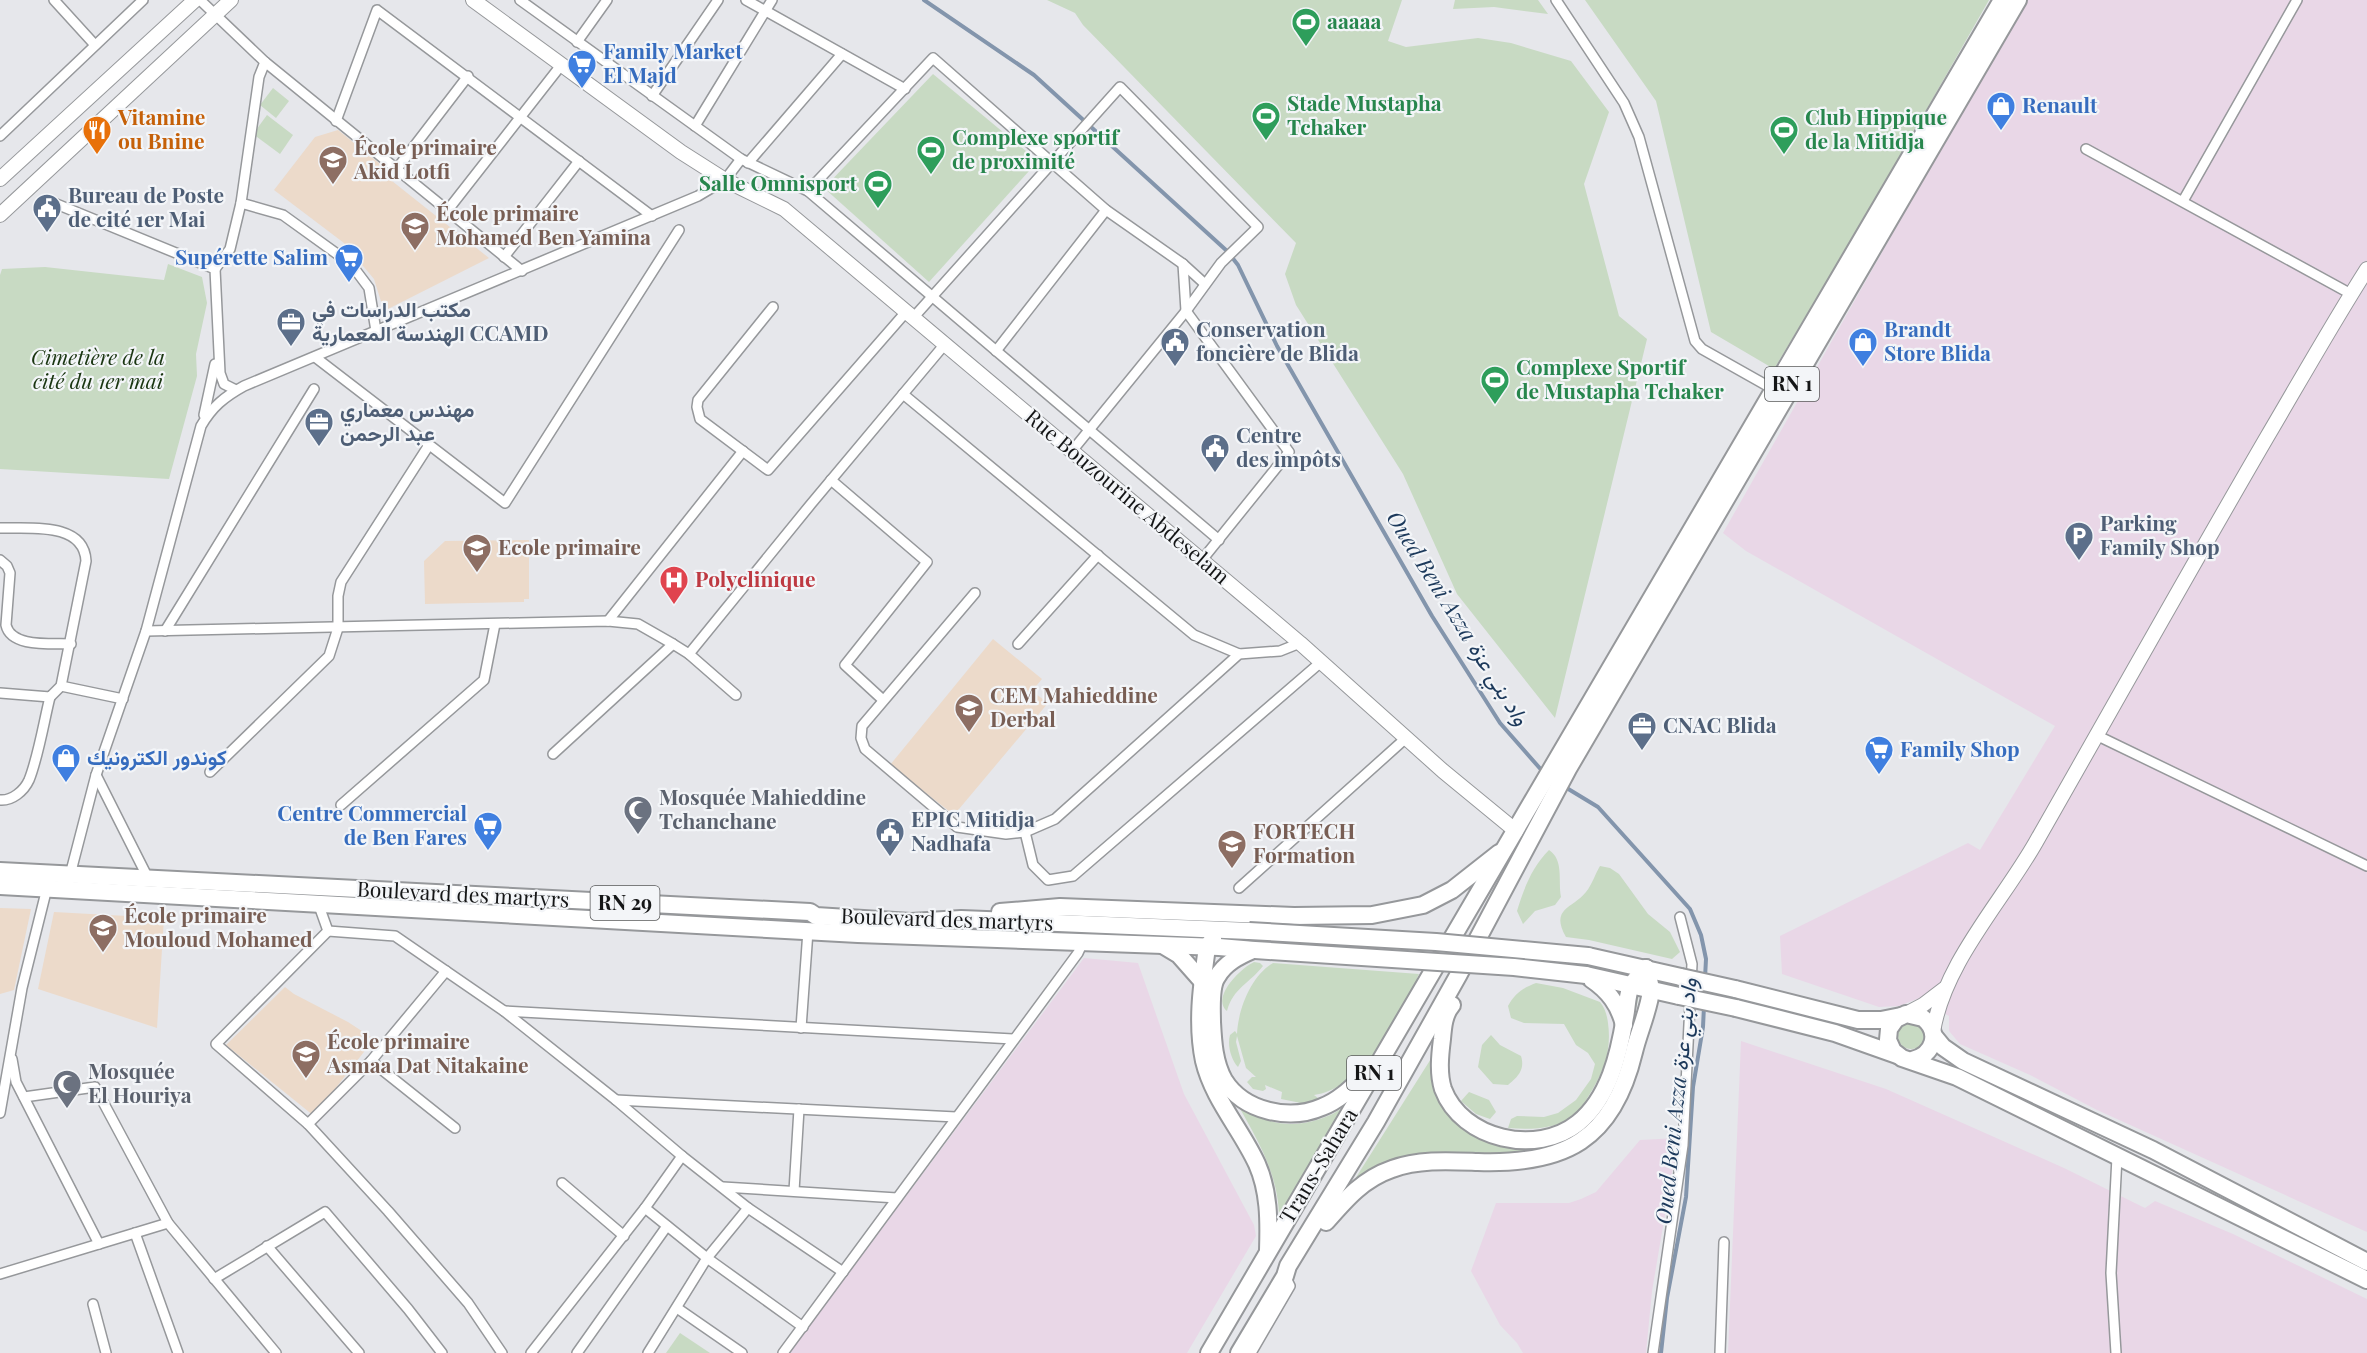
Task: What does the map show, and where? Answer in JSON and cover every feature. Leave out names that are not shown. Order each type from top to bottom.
[{"type":"highway","name":"RN 1","points":[[1239,1353],[1376,1122],[1459,974],[1545,796],[1773,389],[2002,0]]},
{"type":"highway","name":"RN 1","points":[[1563,764],[2018,0]]},
{"type":"highway","name":"Trans-Sahara","points":[[1209,1353],[1513,838],[1545,796]]},
{"type":"highway","points":[[961,919],[1009,911],[1060,907],[1294,916],[1372,915],[1423,905],[1452,890],[1513,838]]},
{"type":"highway","name":"Boulevard des martyrs","points":[[0,871],[810,912],[816,916],[911,922],[961,919],[1212,940]]},
{"type":"highway","name":"Boulevard des martyrs","points":[[0,886],[808,931],[1164,946],[1212,940]]},
{"type":"highway","points":[[1212,940],[1249,930],[1436,942],[1588,956],[1858,1020],[1881,1020],[1904,1015],[1923,1018],[1942,1047],[1963,1061],[2153,1150],[2367,1262]]},
{"type":"highway","points":[[1212,940],[1209,980],[1215,1058],[1224,1080],[1235,1093],[1271,1112],[1298,1115],[1323,1107],[1342,1096],[1385,1055]]},
{"type":"highway","points":[[1212,940],[1255,950],[1514,967],[1586,975],[1736,1008],[1835,1033],[1958,1077],[2367,1280]]},
{"type":"highway","points":[[1164,946],[1179,954],[1209,980]]},
{"type":"highway","points":[[1255,950],[1238,956],[1209,980],[1199,1018],[1204,1062],[1218,1095],[1257,1163],[1262,1178],[1267,1202],[1268,1251]]},
{"type":"highway","points":[[1459,974],[1452,1006],[1448,1010],[1444,1025],[1440,1064],[1443,1089],[1454,1107],[1475,1126],[1503,1139],[1536,1140],[1564,1132],[1581,1121],[1602,1092],[1616,1064],[1631,986],[1646,968]]},
{"type":"highway","points":[[1287,1271],[1351,1193],[1364,1183],[1393,1168],[1423,1162],[1527,1162],[1561,1153],[1586,1137],[1601,1123],[1629,1075],[1651,990],[1646,968]]},
{"type":"highway","points":[[1586,975],[1611,997],[1617,1005],[1624,1025]]},
{"type":"highway","points":[[1904,1015],[1892,1024],[1888,1034],[1890,1046],[1905,1057],[1921,1057],[1928,1052],[1933,1034]]},
{"type":"street","points":[[54,0],[95,45]]},
{"type":"street","points":[[0,136],[143,0]]},
{"type":"street","points":[[0,179],[195,0]]},
{"type":"street","points":[[200,0],[265,62],[522,271]]},
{"type":"street","points":[[0,215],[231,0]]},
{"type":"street","name":"Rue Bouzourine Abdeselam","points":[[473,0],[681,152],[724,180],[784,209],[1300,643],[1513,838]]},
{"type":"street","points":[[520,0],[744,161],[808,191],[1219,540]]},
{"type":"street","points":[[577,42],[607,0]]},
{"type":"street","points":[[652,96],[718,0]]},
{"type":"street","points":[[746,0],[905,88]]},
{"type":"street","points":[[695,126],[772,0]]},
{"type":"street","points":[[1556,0],[1624,103],[1632,119],[1695,340],[1702,349],[1773,389]]},
{"type":"street","points":[[2182,201],[2297,0]]},
{"type":"street","points":[[336,121],[377,10],[652,216]]},
{"type":"street","points":[[201,426],[211,409],[236,390],[699,196],[724,180],[744,161],[842,54]]},
{"type":"street","points":[[808,191],[933,58],[1106,210],[1183,264],[1205,284]]},
{"type":"street","points":[[236,390],[224,384],[220,373],[217,350],[215,268],[230,249],[241,203],[259,77],[265,62]]},
{"type":"street","points":[[447,211],[562,64]]},
{"type":"street","points":[[396,170],[468,76]]},
{"type":"street","points":[[773,307],[698,400],[697,407],[700,419],[768,470],[909,315],[932,296],[1120,87],[1258,227],[1235,252],[1221,263],[1072,451]]},
{"type":"street","points":[[2086,149],[2351,294]]},
{"type":"street","points":[[504,257],[579,161]]},
{"type":"street","points":[[54,203],[215,268]]},
{"type":"street","points":[[241,203],[283,215],[351,264],[369,288],[376,331]]},
{"type":"street","points":[[996,351],[1106,210]]},
{"type":"street","points":[[315,357],[505,503],[679,230]]},
{"type":"street","points":[[1183,264],[1186,310],[1289,452],[1202,560]]},
{"type":"street","points":[[1933,1034],[1945,987],[2033,847],[2367,269]]},
{"type":"street","points":[[689,654],[945,344]]},
{"type":"street","points":[[70,875],[96,775],[146,631],[213,380],[217,350]]},
{"type":"street","points":[[165,631],[314,389]]},
{"type":"street","points":[[903,394],[1194,635],[1239,654],[1280,651],[1300,643]]},
{"type":"street","points":[[210,772],[329,656],[338,628],[338,596],[341,582],[429,445]]},
{"type":"street","points":[[608,621],[743,451]]},
{"type":"street","points":[[831,480],[927,562],[846,665],[883,700]]},
{"type":"street","points":[[0,528],[62,531],[71,535],[83,546],[86,561],[61,686],[50,697],[28,781],[18,794],[8,801],[0,800]]},
{"type":"street","points":[[1018,644],[1098,555]]},
{"type":"street","points":[[0,561],[7,566],[10,573],[7,633],[22,641],[71,644]]},
{"type":"street","points":[[975,593],[862,726],[861,738],[865,749],[957,828],[1006,834],[1025,832],[1055,819],[1239,654]]},
{"type":"street","points":[[146,631],[608,621],[638,624],[689,654],[736,695]]},
{"type":"street","points":[[341,805],[484,680],[495,624]]},
{"type":"street","points":[[554,754],[673,644]]},
{"type":"street","points":[[1025,832],[1033,865],[1048,880],[1073,876],[1321,662]]},
{"type":"street","points":[[61,686],[123,699]]},
{"type":"street","points":[[0,693],[50,697]]},
{"type":"street","points":[[2096,735],[2367,866]]},
{"type":"street","points":[[1239,888],[1406,738]]},
{"type":"street","points":[[96,775],[149,880]]},
{"type":"street","points":[[0,1113],[22,988],[47,888]]},
{"type":"street","points":[[318,888],[318,905],[328,931]]},
{"type":"street","points":[[1653,1353],[1683,1145],[1692,964],[1680,916]]},
{"type":"street","points":[[502,1353],[468,1303],[308,1124],[216,1044],[328,931],[395,936],[504,1011],[748,1208],[843,1272]]},
{"type":"street","points":[[801,1028],[808,931]]},
{"type":"street","points":[[783,1353],[1078,953],[1083,942]]},
{"type":"street","points":[[308,1124],[371,1060],[446,970]]},
{"type":"street","points":[[1904,1015],[1923,1005],[1945,987]]},
{"type":"street","points":[[504,1011],[1013,1039]]},
{"type":"street","points":[[11,1054],[16,1082],[99,1244]]},
{"type":"street","points":[[371,1060],[455,1128]]},
{"type":"street","points":[[24,1097],[95,1087],[168,1223],[276,1353]]},
{"type":"street","points":[[616,1100],[956,1117]]},
{"type":"street","points":[[794,1191],[798,1109]]},
{"type":"street","points":[[531,1353],[624,1236],[682,1156]]},
{"type":"street","points":[[2116,1157],[2111,1273],[2116,1353]]},
{"type":"street","points":[[562,1183],[624,1236]]},
{"type":"street","points":[[723,1187],[897,1198]]},
{"type":"street","points":[[645,1208],[707,1258],[803,1327]]},
{"type":"street","points":[[648,1353],[707,1258],[748,1208]]},
{"type":"street","points":[[214,1279],[325,1212],[408,1309],[442,1353]]},
{"type":"street","points":[[0,1274],[168,1223]]},
{"type":"street","points":[[577,1353],[667,1226]]},
{"type":"street","points":[[135,1233],[178,1353]]},
{"type":"street","points":[[1720,1353],[1724,1242]]},
{"type":"street","points":[[267,1246],[359,1353]]},
{"type":"street","points":[[1251,1353],[1290,1286],[1287,1271]]},
{"type":"street","points":[[93,1304],[106,1353]]},
{"type":"street","points":[[677,1308],[742,1353]]},
{"type":"shaded area","points":[[2025,0],[2367,0],[2367,1232],[2097,1110],[2030,1075],[1960,1044],[1949,1031],[1949,1016],[1917,999],[1899,1006],[1879,1007],[1782,974],[1780,936],[1968,843],[1980,850],[2055,726],[1746,551],[1723,533]]},
{"type":"shaded area","points":[[338,130],[395,176],[392,181],[489,258],[384,311],[374,279],[344,243],[274,190],[315,137]]},
{"type":"shaded area","name":"Ecole primaire","points":[[529,540],[529,599],[524,599],[524,602],[425,604],[424,561],[445,541]]},
{"type":"shaded area","name":"CEM Mahieddine Derbal","points":[[993,639],[1042,679],[1032,691],[1048,703],[954,815],[890,765]]},
{"type":"shaded area","points":[[0,908],[31,909],[14,990],[0,994]]},
{"type":"shaded area","name":"École primaire Mouloud Mohamed","points":[[54,912],[164,918],[157,1028],[38,989]]},
{"type":"shaded area","points":[[1084,958],[1138,963],[1184,1094],[1254,1225],[1256,1236],[1187,1353],[789,1353]]},
{"type":"shaded area","name":"École primaire Asmaa Dat Nitakaine","points":[[285,987],[374,1039],[314,1116],[226,1045]]},
{"type":"shaded area","points":[[1741,1041],[1886,1089],[2064,1168],[2145,1208],[2155,1201],[2233,1234],[2367,1299],[2367,1353],[1728,1353]]},
{"type":"shaded area","points":[[1678,1138],[1652,1291],[1646,1353],[1523,1353],[1500,1325],[1471,1271],[1496,1203],[1569,1203],[1581,1199],[1596,1192],[1640,1140]]},
{"type":"green space","name":"Complexe Sportif de Mustapha Tchaker","points":[[1047,0],[1402,0],[1388,41],[1406,47],[1478,38],[1511,43],[1571,61],[1609,112],[1584,184],[1619,316],[1647,339],[1555,718],[1457,594],[1403,474],[1296,305],[1285,274],[1296,243],[1083,25],[1075,13]]},
{"type":"green space","points":[[1455,0],[1538,0],[1548,14],[1494,7],[1453,9]]},
{"type":"green space","name":"Club Hippique de la Mitidja","points":[[1585,0],[1989,0],[1856,233],[1774,369],[1711,332],[1656,101]]},
{"type":"green space","name":"Complexe sportif de proximité","points":[[933,74],[1038,161],[929,282],[824,188]]},
{"type":"green space","points":[[273,88],[289,101],[276,118],[260,105]]},
{"type":"green space","points":[[267,115],[293,135],[280,154],[253,134]]},
{"type":"green space","name":"Cimetière de la cité du 1er mai","points":[[168,264],[202,277],[207,303],[196,354],[197,376],[169,479],[0,469],[0,275],[2,269],[45,267],[164,280]]},
{"type":"green space","points":[[1549,850],[1554,854],[1559,865],[1561,897],[1555,905],[1535,911],[1523,924],[1517,911],[1529,878]]},
{"type":"green space","points":[[1600,866],[1610,868],[1619,874],[1648,914],[1670,932],[1680,952],[1672,959],[1566,937],[1560,920],[1562,914],[1586,892]]},
{"type":"green space","points":[[1254,962],[1263,966],[1233,997],[1227,1011],[1223,1005],[1225,991],[1242,970]]},
{"type":"green space","points":[[1273,963],[1419,974],[1417,978],[1422,981],[1407,999],[1375,1058],[1369,1063],[1366,1061],[1355,1073],[1336,1087],[1314,1095],[1318,1098],[1314,1102],[1301,1103],[1281,1099],[1282,1092],[1265,1085],[1266,1089],[1263,1091],[1253,1089],[1247,1082],[1252,1077],[1256,1077],[1246,1068],[1237,1036],[1236,1042],[1241,1061],[1238,1067],[1229,1047],[1230,1035],[1235,1031],[1237,1034],[1247,994],[1258,976]]},
{"type":"green space","points":[[1536,983],[1563,988],[1600,1002],[1608,1020],[1609,1043],[1598,1079],[1575,1116],[1560,1124],[1543,1128],[1508,1128],[1511,1119],[1517,1116],[1544,1117],[1558,1113],[1576,1100],[1591,1079],[1595,1064],[1588,1053],[1576,1045],[1564,1024],[1524,1023],[1511,1018],[1508,1006],[1511,1001],[1520,991]]},
{"type":"green space","points":[[1637,995],[1639,995],[1626,1056],[1604,1110],[1568,1141],[1521,1155],[1452,1153],[1419,1155],[1390,1161],[1355,1179],[1434,1054],[1464,1125],[1562,1139],[1625,1053]]},
{"type":"green space","points":[[1911,1023],[1920,1027],[1924,1036],[1920,1045],[1911,1049],[1902,1045],[1898,1036],[1902,1027]]},
{"type":"green space","points":[[1491,1035],[1500,1045],[1521,1056],[1520,1072],[1508,1085],[1493,1084],[1478,1067],[1482,1045]]},
{"type":"green space","points":[[1228,1087],[1255,1113],[1276,1122],[1300,1124],[1323,1118],[1344,1107],[1279,1225],[1278,1205],[1270,1169]]},
{"type":"green space","points":[[1469,1092],[1489,1100],[1496,1112],[1490,1119],[1476,1114],[1461,1101]]},
{"type":"green space","points":[[680,1333],[710,1353],[666,1353]]},
{"type":"waterway","name":"Oued Beni Azza واد بني عزة","points":[[924,0],[1034,75],[1227,251],[1238,265],[1277,346],[1432,616],[1500,723],[1544,773]]},
{"type":"waterway","name":"Oued Beni Azza واد بني عزة","points":[[1565,787],[1598,807],[1690,909],[1701,935],[1706,959],[1705,978]]},
{"type":"waterway","name":"Oued Beni Azza واد بني عزة","points":[[1661,1353],[1667,1298],[1686,1197],[1693,1087],[1703,1027],[1704,1006]]},
{"type":"place","name":"aaaaa","points":[[1306,48]]},
{"type":"place","name":"Family Market El Majd","points":[[582,90]]},
{"type":"place","name":"Renault","points":[[2001,132]]},
{"type":"place","name":"Stade Mustapha Tchaker","points":[[1266,142]]},
{"type":"place","name":"Vitamine ou Bnine","points":[[97,156]]},
{"type":"place","name":"Club Hippique de la Mitidja","points":[[1784,156]]},
{"type":"place","name":"Complexe sportif de proximité","points":[[931,176]]},
{"type":"place","name":"École primaire Akid Lotfi","points":[[333,186]]},
{"type":"place","name":"Salle Omnisport","points":[[878,210]]},
{"type":"place","name":"Bureau de Poste de cité 1er Mai","points":[[47,234]]},
{"type":"place","name":"École primaire Mohamed Ben Yamina","points":[[415,252]]},
{"type":"place","name":"Supérette Salim","points":[[349,284]]},
{"type":"place","name":"مكتب الدراسات في الهندسة المعمارية CCAMD","points":[[291,348]]},
{"type":"place","name":"Conservation foncière de Blida","points":[[1175,368]]},
{"type":"place","name":"Brandt Store Blida","points":[[1863,368]]},
{"type":"place","name":"Complexe Sportif de Mustapha Tchaker","points":[[1495,406]]},
{"type":"place","name":"مهندس معماري عبد الرحمن","points":[[319,448]]},
{"type":"place","name":"Centre des impôts","points":[[1215,474]]},
{"type":"place","name":"Parking Family Shop","points":[[2079,562]]},
{"type":"place","name":"Ecole primaire","points":[[477,574]]},
{"type":"place","name":"Polyclinique","points":[[674,606]]},
{"type":"place","name":"CEM Mahieddine Derbal","points":[[969,734]]},
{"type":"place","name":"CNAC Blida","points":[[1642,752]]},
{"type":"place","name":"Family Shop","points":[[1879,776]]},
{"type":"place","name":"كوندور الكترونيك","points":[[66,784]]},
{"type":"place","name":"Mosquée Mahieddine Tchanchane","points":[[638,836]]},
{"type":"place","name":"Centre Commercial de Ben Fares","points":[[488,852]]},
{"type":"place","name":"EPIC Mitidja Nadhafa","points":[[890,858]]},
{"type":"place","name":"FORTECH Formation","points":[[1232,870]]},
{"type":"place","name":"École primaire Mouloud Mohamed","points":[[103,954]]},
{"type":"place","name":"École primaire Asmaa Dat Nitakaine","points":[[306,1080]]},
{"type":"place","name":"Mosquée El Houriya","points":[[67,1110]]}]
